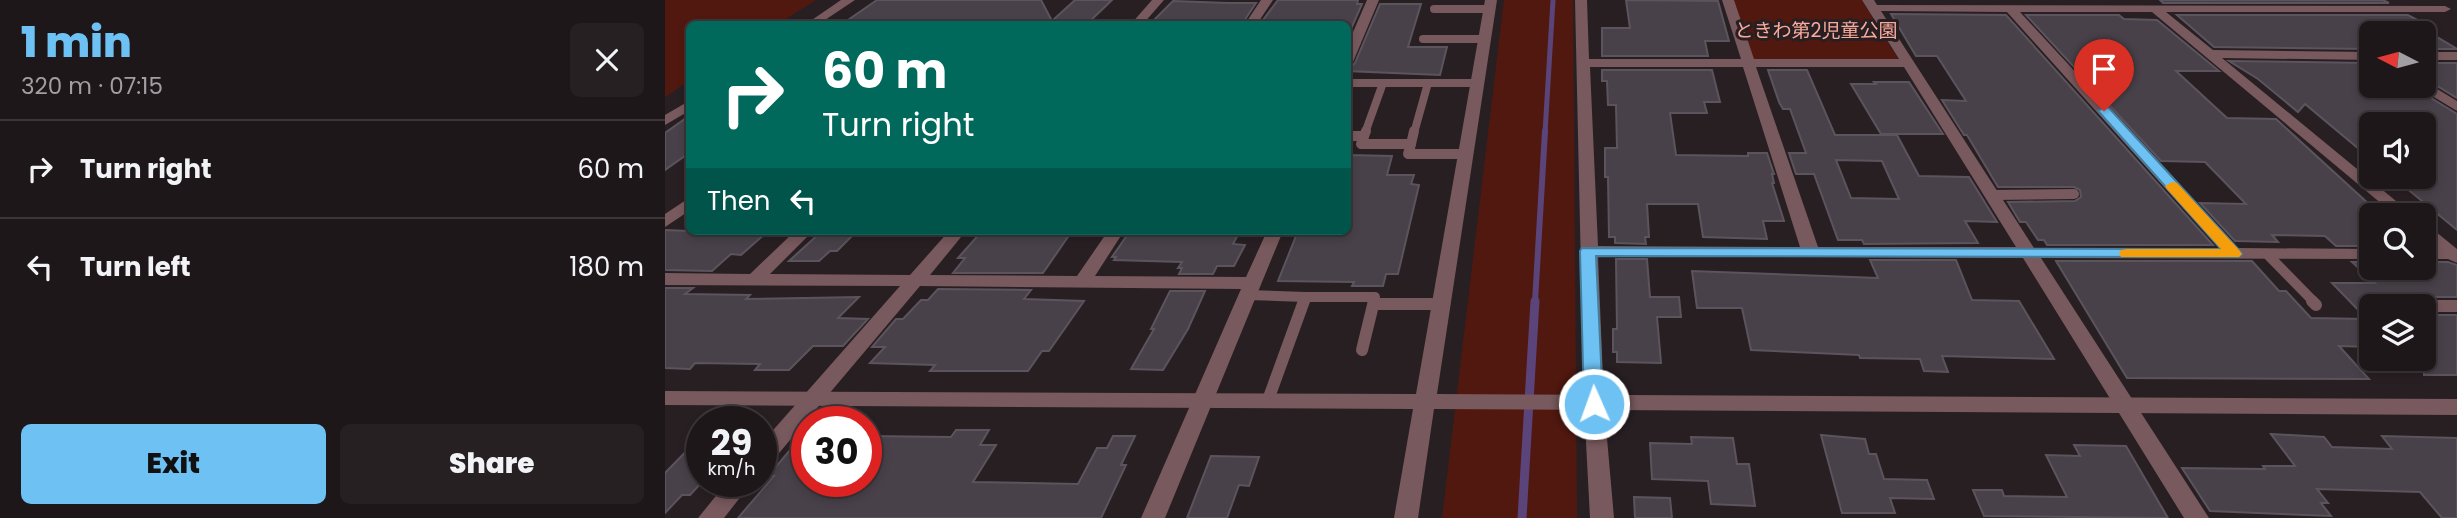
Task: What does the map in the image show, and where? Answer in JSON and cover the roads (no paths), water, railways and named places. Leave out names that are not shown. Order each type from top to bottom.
[{"type":"street","points":[[817,21],[849,0]]},
{"type":"street","points":[[1140,21],[1158,0]]},
{"type":"street","points":[[1253,21],[1267,0]]},
{"type":"street","points":[[1351,52],[1373,0]]},
{"type":"street","points":[[1581,0],[1594,404],[1602,518]]},
{"type":"street","points":[[1728,0],[1811,253]]},
{"type":"street","points":[[2428,0],[2457,16]]},
{"type":"street","points":[[1406,518],[1491,4]]},
{"type":"street","points":[[1870,4],[2011,9],[2150,4],[2445,9]]},
{"type":"street","points":[[1870,4],[2197,518]]},
{"type":"street","points":[[2150,4],[2390,203]]},
{"type":"street","points":[[2011,9],[2234,254]]},
{"type":"street","points":[[2210,54],[2359,55]]},
{"type":"street","points":[[2436,56],[2457,56]]},
{"type":"street","points":[[1582,63],[1907,63]]},
{"type":"street","points":[[1351,83],[1477,83]]},
{"type":"street","points":[[2436,92],[2455,103]]},
{"type":"street","points":[[665,121],[686,107]]},
{"type":"street","points":[[665,222],[686,205]]},
{"type":"street","points":[[753,281],[802,235]]},
{"type":"street","points":[[777,441],[955,235]]},
{"type":"street","points":[[1083,281],[1113,235]]},
{"type":"street","points":[[1153,518],[1273,235]]},
{"type":"street","points":[[2436,240],[2455,255]]},
{"type":"street","points":[[1588,251],[2359,254]]},
{"type":"street","points":[[2436,254],[2455,255]]},
{"type":"street","points":[[665,279],[1083,281],[1249,289]]},
{"type":"street","points":[[665,398],[2457,407]]},
{"type":"street","points":[[710,518],[728,497]]},
{"type":"lane","points":[[1434,9],[1491,4]]},
{"type":"lane","points":[[1423,39],[1485,39]]},
{"type":"lane","points":[[1383,83],[1361,144],[1411,144]]},
{"type":"lane","points":[[1429,83],[1408,154],[1465,154]]},
{"type":"lane","points":[[1351,136],[1364,136]]},
{"type":"lane","points":[[1992,195],[2074,194]]},
{"type":"lane","points":[[2267,254],[2316,305]]},
{"type":"lane","points":[[1249,289],[1305,297],[1375,298],[1362,350]]},
{"type":"lane","points":[[1268,400],[1305,297]]},
{"type":"lane","points":[[1374,304],[1441,304]]},
{"type":"lane","points":[[2436,306],[2457,306]]},
{"type":"waterway","points":[[1545,133],[1553,0]]},
{"type":"waterway","points":[[1535,302],[1545,131]]},
{"type":"waterway","points":[[1522,518],[1535,301]]},
{"type":"park label","name":"ときわ第2児童公園","points":[[1816,30]]}]
